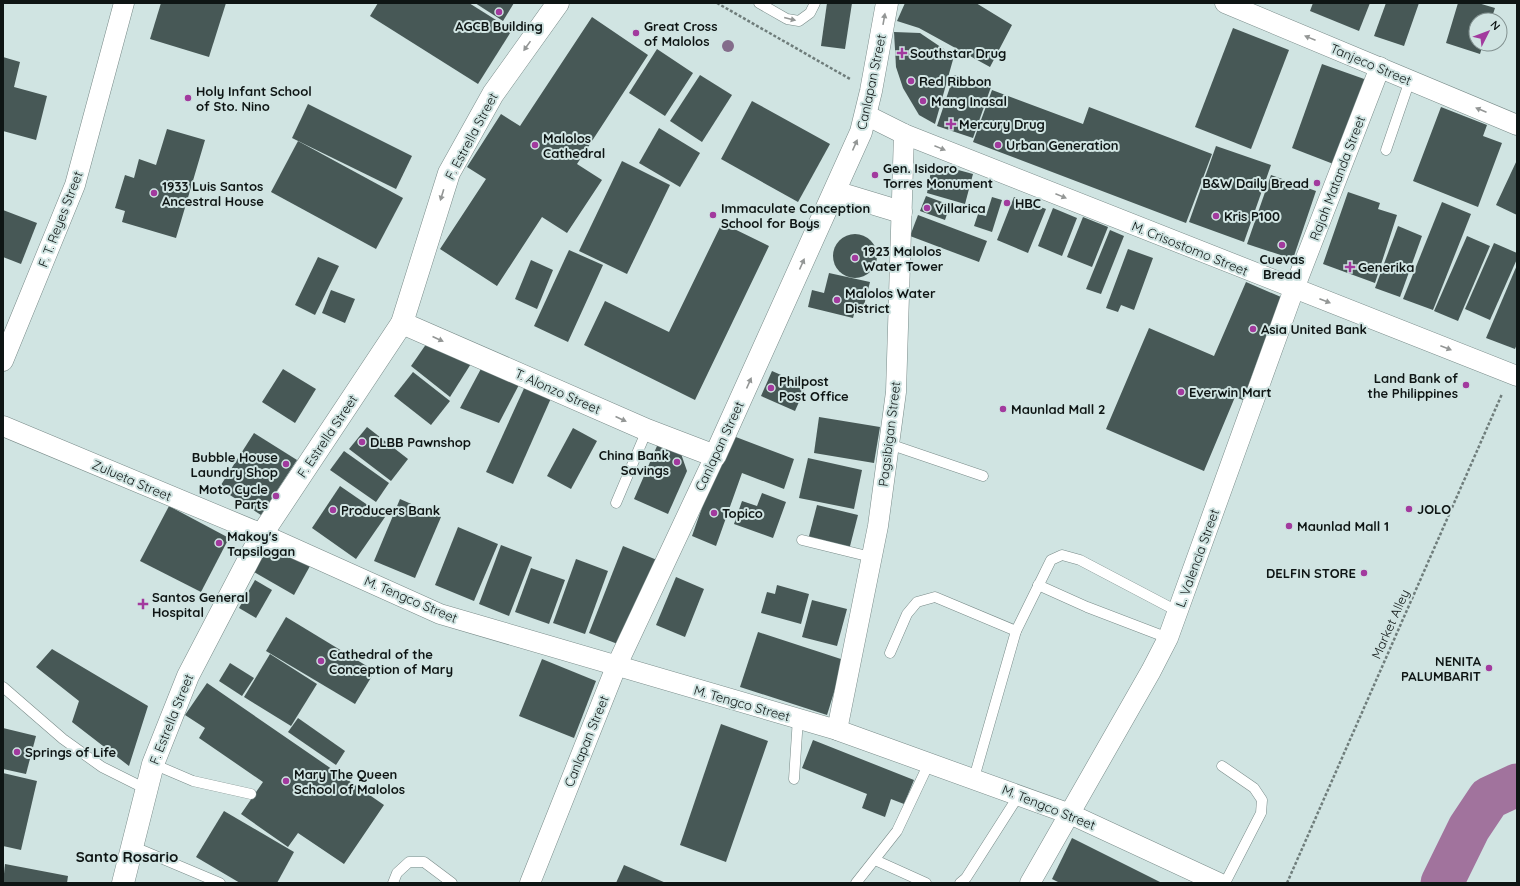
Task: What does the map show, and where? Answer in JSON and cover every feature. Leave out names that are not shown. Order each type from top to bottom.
[{"type":"main road","name":"F. Estrella Street","points":[[123,883],[153,764],[188,676],[262,534],[402,323],[449,173],[493,94],[558,3]]},
{"type":"main road","name":"Canlapan Street","points":[[715,456],[861,132],[871,91],[887,3]]},
{"type":"main road","points":[[835,192],[901,212]]},
{"type":"main road","name":"T. Alonzo Street","points":[[402,323],[647,430],[715,456]]},
{"type":"street","name":"F. T. Reyes Street","points":[[3,361],[75,185],[124,3]]},
{"type":"street","name":"Tanjeco Street","points":[[1225,3],[1517,125]]},
{"type":"street","name":"Rajah Matanda Street","points":[[1294,289],[1380,67]]},
{"type":"street","name":"M. Crisostomo Street","points":[[866,115],[904,134],[1294,289],[1514,374]]},
{"type":"street","name":"Pagsibigan Street","points":[[837,730],[878,526],[896,392],[904,134]]},
{"type":"street","name":"L. Valencia Street","points":[[1030,883],[1152,671],[1168,638],[1294,289]]},
{"type":"street","name":"Zulueta Street","points":[[3,426],[262,534]]},
{"type":"street","name":"Canlapan Street","points":[[530,883],[616,666],[715,456]]},
{"type":"street","name":"M. Tengco Street","points":[[262,534],[440,614],[798,718],[837,730],[929,764],[974,778],[1070,814],[1219,883]]},
{"type":"lane","points":[[759,3],[787,19],[799,21],[810,13],[815,3]]},
{"type":"lane","points":[[1386,150],[1410,80]]},
{"type":"lane","points":[[616,503],[647,430]]},
{"type":"lane","points":[[889,444],[983,476]]},
{"type":"lane","points":[[802,540],[871,557]]},
{"type":"lane","points":[[974,778],[1016,631],[1051,560],[1062,555],[1080,560],[1177,611]]},
{"type":"lane","points":[[1038,585],[1087,607],[1168,638]]},
{"type":"lane","points":[[890,653],[907,614],[917,602],[935,596],[1016,631]]},
{"type":"lane","points":[[3,687],[63,739],[102,767],[146,789]]},
{"type":"lane","points":[[794,779],[798,718]]},
{"type":"lane","points":[[153,764],[193,781],[250,794]]},
{"type":"lane","points":[[856,883],[897,831],[929,764]]},
{"type":"lane","points":[[1222,766],[1254,788],[1262,800],[1261,813],[1225,883]]},
{"type":"lane","points":[[960,883],[966,878],[1019,795]]},
{"type":"lane","points":[[132,846],[220,883]]},
{"type":"lane","points":[[875,860],[926,883]]},
{"type":"lane","points":[[393,883],[397,873],[409,862],[424,862],[452,883]]},
{"type":"path","points":[[717,3],[871,91]]},
{"type":"path","name":"Market Alley","points":[[1287,883],[1514,374]]},
{"type":"building","points":[[161,3],[226,3],[209,57],[150,39]]},
{"type":"building","points":[[378,3],[469,3],[512,30],[478,84],[370,16]]},
{"type":"building","name":"AGCB Building","points":[[475,3],[514,3],[503,21]]},
{"type":"building","points":[[827,3],[852,3],[845,49],[821,46]]},
{"type":"building","points":[[905,3],[976,3],[1012,25],[990,67],[919,28],[897,21]]},
{"type":"building","points":[[1313,3],[1370,3],[1359,31],[1310,11]]},
{"type":"building","points":[[1386,3],[1419,3],[1404,46],[1374,36]]},
{"type":"building","points":[[1458,3],[1478,3],[1495,8],[1494,12],[1468,12],[1468,50],[1446,43]]},
{"type":"building","name":"Malolos Cathedral","points":[[592,17],[648,55],[577,164],[602,180],[567,233],[542,217],[497,286],[440,249],[486,179],[467,167],[501,114],[520,126]]},
{"type":"building","points":[[1233,28],[1289,50],[1251,149],[1195,127]]},
{"type":"building","points":[[894,32],[920,33],[954,56],[935,124],[919,115],[903,88],[896,67]]},
{"type":"building","points":[[657,49],[693,73],[665,116],[629,93]]},
{"type":"building","points":[[3,57],[20,62],[14,87],[47,96],[36,140],[3,131]]},
{"type":"building","points":[[1322,64],[1367,80],[1336,165],[1292,148]]},
{"type":"building","points":[[700,75],[732,95],[702,142],[670,121]]},
{"type":"building","points":[[954,75],[991,87],[973,138],[937,126]]},
{"type":"building","points":[[992,90],[1083,124],[1089,107],[1212,154],[1186,223],[973,142]]},
{"type":"building","points":[[752,101],[830,144],[798,202],[721,159]]},
{"type":"building","points":[[308,104],[412,156],[396,189],[292,138]]},
{"type":"building","points":[[1441,107],[1487,125],[1483,136],[1502,143],[1478,207],[1413,181]]},
{"type":"building","points":[[659,128],[700,153],[680,187],[639,163]]},
{"type":"building","name":"1933 Luis Santos Ancestral House","points":[[167,129],[205,140],[176,238],[122,222],[125,211],[115,208],[125,175],[134,178],[139,159],[156,165]]},
{"type":"building","points":[[298,141],[403,198],[376,249],[271,192]]},
{"type":"building","points":[[1216,146],[1271,165],[1244,242],[1189,222]]},
{"type":"building","points":[[1517,160],[1517,215],[1496,205]]},
{"type":"building","points":[[622,161],[670,185],[627,274],[579,251]]},
{"type":"building","points":[[940,165],[973,174],[965,204],[927,193],[931,171]]},
{"type":"building","points":[[1271,175],[1316,191],[1293,259],[1247,244]]},
{"type":"building","points":[[1348,192],[1380,203],[1378,209],[1397,215],[1375,283],[1323,264]]},
{"type":"building","points":[[926,196],[950,205],[945,220],[920,211]]},
{"type":"building","points":[[992,197],[1002,200],[992,232],[974,226],[978,214],[986,216]]},
{"type":"building","points":[[1014,197],[1046,209],[1028,253],[997,240]]},
{"type":"building","points":[[1442,202],[1471,214],[1433,310],[1403,299]]},
{"type":"building","points":[[1053,208],[1077,218],[1062,256],[1038,246]]},
{"type":"building","points":[[3,210],[37,223],[21,264],[3,257]]},
{"type":"building","points":[[918,215],[987,241],[979,262],[910,236]]},
{"type":"building","points":[[1083,217],[1108,227],[1092,267],[1067,257]]},
{"type":"building","points":[[722,223],[769,246],[695,400],[584,345],[605,301],[669,332]]},
{"type":"building","points":[[1398,226],[1422,236],[1400,297],[1375,288]]},
{"type":"building","points":[[1110,230],[1124,236],[1101,294],[1086,289]]},
{"type":"building","name":"1923 Malolos Water Tower","points":[[855,234],[867,238],[873,244],[877,256],[873,268],[867,274],[855,278],[843,274],[837,268],[833,256],[837,244],[843,238]]},
{"type":"building","points":[[1467,236],[1490,246],[1458,321],[1434,311]]},
{"type":"building","points":[[1494,243],[1517,253],[1517,259],[1490,320],[1465,309]]},
{"type":"building","points":[[1128,249],[1153,258],[1134,310],[1121,305],[1118,312],[1106,308]]},
{"type":"building","points":[[569,250],[603,265],[568,342],[534,326]]},
{"type":"building","points":[[318,257],[339,266],[315,315],[295,305]]},
{"type":"building","points":[[531,260],[553,270],[537,309],[515,299]]},
{"type":"building","points":[[1517,265],[1517,344],[1515,349],[1486,338]]},
{"type":"building","name":"Malolos Water District","points":[[829,273],[870,282],[863,309],[856,307],[853,318],[808,307],[812,290],[824,293]]},
{"type":"building","points":[[1246,282],[1281,297],[1243,400],[1235,397],[1204,471],[1106,429],[1149,328],[1214,356]]},
{"type":"building","points":[[331,290],[355,299],[345,323],[322,313]]},
{"type":"building","points":[[429,340],[474,359],[450,397],[411,366]]},
{"type":"building","points":[[483,365],[521,381],[499,423],[460,408]]},
{"type":"building","points":[[283,369],[316,389],[295,423],[262,402]]},
{"type":"building","points":[[772,371],[806,386],[795,411],[761,396]]},
{"type":"building","points":[[413,372],[450,401],[431,425],[394,396]]},
{"type":"building","points":[[526,384],[552,396],[513,484],[486,472]]},
{"type":"building","points":[[819,417],[880,427],[874,463],[814,453]]},
{"type":"building","points":[[367,427],[408,459],[391,481],[349,449]]},
{"type":"building","points":[[573,428],[597,441],[571,489],[547,476]]},
{"type":"building","points":[[254,433],[297,460],[261,515],[219,488]]},
{"type":"building","name":"Topico","points":[[728,434],[794,459],[784,489],[742,473],[716,546],[692,536]]},
{"type":"building","points":[[660,439],[679,448],[687,471],[668,514],[634,499]]},
{"type":"building","points":[[344,451],[389,483],[376,502],[330,470]]},
{"type":"building","points":[[808,458],[862,470],[854,509],[799,498]]},
{"type":"building","points":[[340,486],[385,517],[356,559],[312,528]]},
{"type":"building","points":[[762,493],[786,502],[773,538],[734,524],[742,501],[757,506]]},
{"type":"building","points":[[400,499],[441,517],[415,578],[374,561]]},
{"type":"building","points":[[817,505],[858,515],[849,550],[808,540]]},
{"type":"building","points":[[169,506],[229,538],[201,592],[140,561]]},
{"type":"building","points":[[458,527],[498,544],[474,601],[435,585]]},
{"type":"building","points":[[270,544],[310,566],[294,595],[254,572]]},
{"type":"building","points":[[501,545],[532,557],[509,616],[479,604]]},
{"type":"building","points":[[623,546],[657,560],[623,646],[589,633]]},
{"type":"building","points":[[576,559],[608,571],[585,634],[553,623]]},
{"type":"building","points":[[531,568],[565,580],[549,624],[515,612]]},
{"type":"building","points":[[676,577],[704,589],[685,637],[656,625]]},
{"type":"building","points":[[255,580],[272,590],[256,618],[239,608]]},
{"type":"building","points":[[777,585],[809,594],[801,624],[761,613],[767,592],[775,594]]},
{"type":"building","points":[[812,600],[847,609],[837,646],[802,637]]},
{"type":"building","name":"Cathedral of the Conception of Mary","points":[[286,617],[375,671],[355,704],[266,651]]},
{"type":"building","points":[[758,632],[844,660],[827,715],[740,687]]},
{"type":"building","points":[[52,649],[148,706],[129,766],[72,722],[79,701],[36,667]]},
{"type":"building","points":[[270,654],[317,684],[291,726],[244,697]]},
{"type":"building","points":[[542,659],[596,681],[574,738],[519,716]]},
{"type":"building","points":[[230,663],[254,678],[242,696],[219,681]]},
{"type":"building","points":[[207,683],[384,805],[344,864],[298,833],[288,847],[241,814],[263,782],[199,738],[205,728],[185,715]]},
{"type":"building","points":[[298,718],[345,751],[336,765],[288,732]]},
{"type":"building","points":[[721,724],[768,741],[726,862],[680,845]]},
{"type":"building","name":"Springs of Life","points":[[3,728],[36,736],[26,774],[3,769]]},
{"type":"building","points":[[813,740],[914,780],[904,804],[891,799],[885,817],[862,808],[867,794],[802,768]]},
{"type":"building","points":[[3,773],[37,781],[21,850],[3,846]]},
{"type":"building","points":[[224,811],[294,852],[277,883],[240,883],[196,857]]},
{"type":"building","points":[[1072,838],[1162,883],[1060,883],[1052,879]]},
{"type":"building","points":[[5,864],[68,876],[67,883],[3,883]]},
{"type":"building","points":[[624,865],[666,883],[616,883]]},
{"type":"waterway","points":[[1442,883],[1469,828],[1489,798],[1517,785]]},
{"type":"place","name":"AGCB Building","points":[[499,12]]},
{"type":"place","name":"Great Cross of Malolos","points":[[636,33]]},
{"type":"place","name":"Southstar Drug","points":[[902,53]]},
{"type":"place","name":"Red Ribbon","points":[[911,81]]},
{"type":"place","name":"Holy Infant School of Sto. Nino","points":[[188,98]]},
{"type":"place","name":"Mang Inasal","points":[[923,101]]},
{"type":"place","name":"Mercury Drug","points":[[951,124]]},
{"type":"place","name":"Malolos Cathedral","points":[[535,145]]},
{"type":"place","name":"Urban Generation","points":[[998,145]]},
{"type":"place","name":"Gen. Isidoro Torres Monument","points":[[875,175]]},
{"type":"place","name":"B&W Daily Bread","points":[[1317,183]]},
{"type":"place","name":"1933 Luis Santos Ancestral House","points":[[154,193]]},
{"type":"place","name":"HBC","points":[[1007,203]]},
{"type":"place","name":"Villarica","points":[[927,208]]},
{"type":"place","name":"Immaculate Conception School for Boys","points":[[713,215]]},
{"type":"place","name":"Kris P100","points":[[1216,216]]},
{"type":"place","name":"Cuevas Bread","points":[[1282,245]]},
{"type":"place","name":"1923 Malolos Water Tower","points":[[855,258]]},
{"type":"place","name":"Generika","points":[[1350,267]]},
{"type":"place","name":"Malolos Water District","points":[[837,300]]},
{"type":"place","name":"Asia United Bank","points":[[1253,329]]},
{"type":"place","name":"Land Bank of the Philippines","points":[[1466,385]]},
{"type":"place","name":"Philpost Post Office","points":[[771,388]]},
{"type":"place","name":"Everwin Mart","points":[[1181,392]]},
{"type":"place","name":"Maunlad Mall 2","points":[[1003,409]]},
{"type":"place","name":"DLBB Pawnshop","points":[[362,442]]},
{"type":"place","name":"China Bank Savings","points":[[677,462]]},
{"type":"place","name":"Bubble House Laundry Shop","points":[[286,464]]},
{"type":"place","name":"Moto Cycle Parts","points":[[276,496]]},
{"type":"place","name":"JOLO","points":[[1409,509]]},
{"type":"place","name":"Producers Bank","points":[[333,510]]},
{"type":"place","name":"Topico","points":[[714,513]]},
{"type":"place","name":"Maunlad Mall 1","points":[[1289,526]]},
{"type":"place","name":"Makoy's Tapsilogan","points":[[219,543]]},
{"type":"place","name":"DELFIN STORE","points":[[1364,573]]},
{"type":"place","name":"Santos General Hospital","points":[[143,604]]},
{"type":"place","name":"Cathedral of the Conception of Mary","points":[[321,661]]},
{"type":"place","name":"NENITA PALUMBARIT","points":[[1489,668]]},
{"type":"place","name":"Springs of Life","points":[[17,752]]},
{"type":"place","name":"Mary The Queen School of Malolos","points":[[286,781]]},
{"type":"district","name":"Santo Rosario","points":[[127,856]]}]
